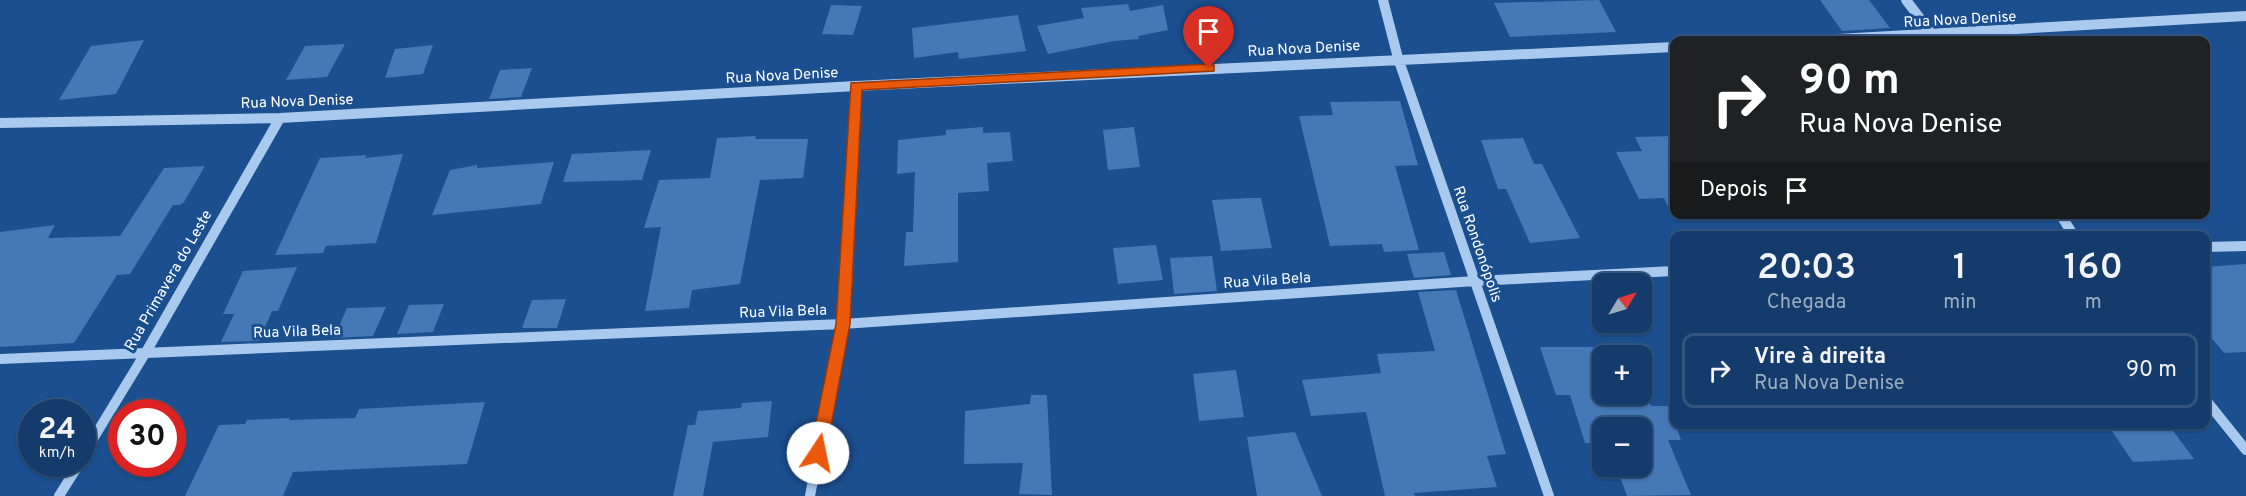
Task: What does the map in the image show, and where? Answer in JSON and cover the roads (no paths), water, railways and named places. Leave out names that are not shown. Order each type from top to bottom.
[{"type":"street","name":"Rua Rondonópolis","points":[[1383,0],[1398,58],[1549,496]]},
{"type":"street","points":[[1906,0],[1933,36]]},
{"type":"street","name":"Rua Nova Denise","points":[[1963,36],[2246,16]]},
{"type":"street","name":"Rua Nova Denise","points":[[0,123],[280,118],[1398,58],[1670,47]]},
{"type":"street","points":[[810,496],[843,324],[856,86]]},
{"type":"street","name":"Rua Primavera do Leste","points":[[96,434],[146,352],[280,118]]},
{"type":"street","points":[[2210,247],[2246,246]]},
{"type":"street","name":"Rua Vila Bela","points":[[0,359],[843,324],[1475,281],[1670,271]]},
{"type":"street","points":[[2210,405],[2246,450]]},
{"type":"street","points":[[59,496],[71,477]]}]
